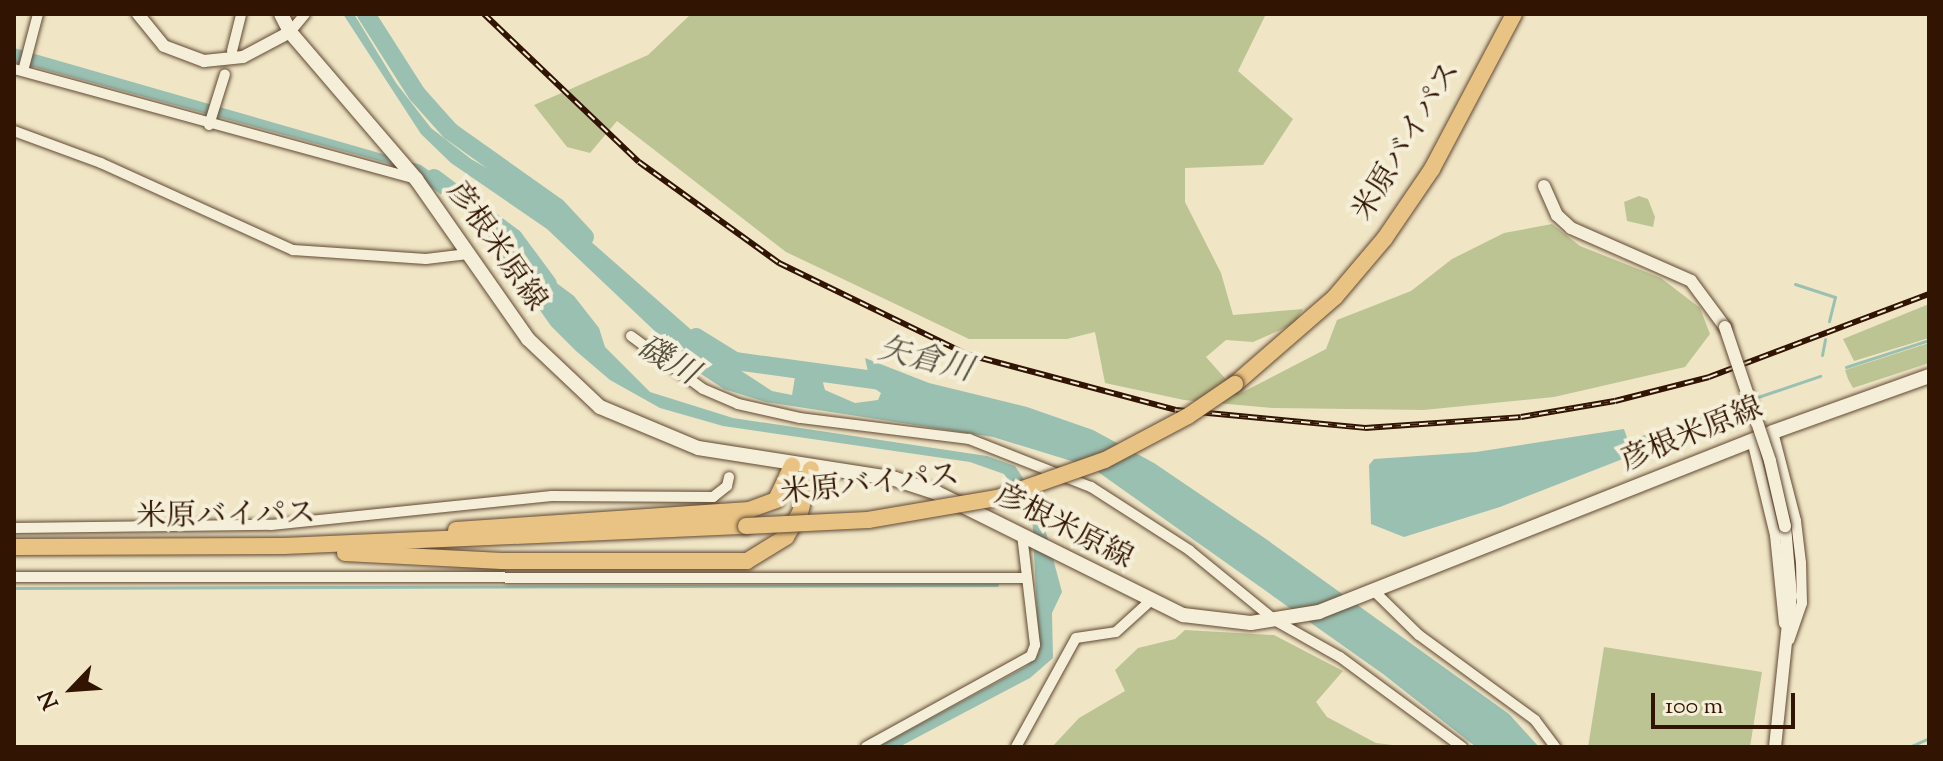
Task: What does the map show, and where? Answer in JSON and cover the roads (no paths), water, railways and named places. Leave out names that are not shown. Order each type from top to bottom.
[{"type":"highway","name":"米原バイパス","points":[[14,547],[284,546],[868,520],[997,498],[1105,460],[1188,416],[1235,384],[1335,297],[1385,238],[1432,169],[1514,14]]},
{"type":"highway","points":[[364,543],[553,519],[749,510],[776,500],[792,465]]},
{"type":"highway","points":[[284,546],[502,561],[736,563],[761,557],[786,537],[800,513],[811,469]]},
{"type":"main road","name":"彦根米原線","points":[[281,14],[290,32],[416,179],[528,339],[600,407],[698,448],[811,469],[895,479],[937,493],[1149,602],[1207,619],[1281,621],[1368,593],[1752,440],[1929,376]]},
{"type":"street","points":[[38,14],[20,69],[416,179]]},
{"type":"street","points":[[138,14],[164,46],[204,61],[243,57],[290,32],[305,14]]},
{"type":"street","points":[[232,51],[241,14]]},
{"type":"street","points":[[210,121],[225,74]]},
{"type":"street","points":[[14,131],[101,163],[293,250],[426,259],[468,254]]},
{"type":"street","points":[[1544,186],[1557,215],[1571,228],[1691,281],[1725,327],[1770,461],[1785,526],[1791,596],[1775,747]]},
{"type":"street","points":[[631,336],[703,389],[738,404],[800,418],[969,439],[1091,487],[1189,550],[1281,621],[1340,657],[1462,747]]},
{"type":"street","points":[[1773,432],[1796,521],[1801,563],[1802,603],[1787,646]]},
{"type":"street","points":[[1752,440],[1775,535],[1787,646]]},
{"type":"street","points":[[14,528],[271,525],[552,496],[713,497],[727,486],[729,477]]},
{"type":"street","points":[[866,747],[1031,656],[1035,645],[1027,578],[1026,537]]},
{"type":"street","points":[[14,577],[1027,578]]},
{"type":"street","points":[[1368,593],[1419,635],[1535,720],[1555,747]]},
{"type":"street","points":[[1016,747],[1076,638],[1116,632],[1149,602]]},
{"type":"waterway","name":"矢倉川","points":[[366,14],[417,94],[450,131],[557,207],[585,237]]},
{"type":"waterway","name":"磯川","points":[[434,178],[514,238],[548,284]]},
{"type":"waterway","points":[[1795,284],[1835,297],[1829,321]]},
{"type":"waterway","name":"矢倉川","points":[[696,337],[735,361],[889,382]]},
{"type":"waterway","points":[[1822,355],[1825,339]]},
{"type":"waterway","points":[[1846,367],[1929,340]]},
{"type":"waterway","points":[[1752,399],[1820,376]]},
{"type":"waterway","points":[[1627,442],[1745,402]]},
{"type":"waterway","points":[[14,588],[997,585]]},
{"type":"waterway","points":[[1909,747],[1929,738]]},
{"type":"railway","points":[[484,14],[639,162],[779,263],[966,354],[1176,410],[1365,428],[1521,417],[1615,401],[1709,377],[1929,294]]}]
